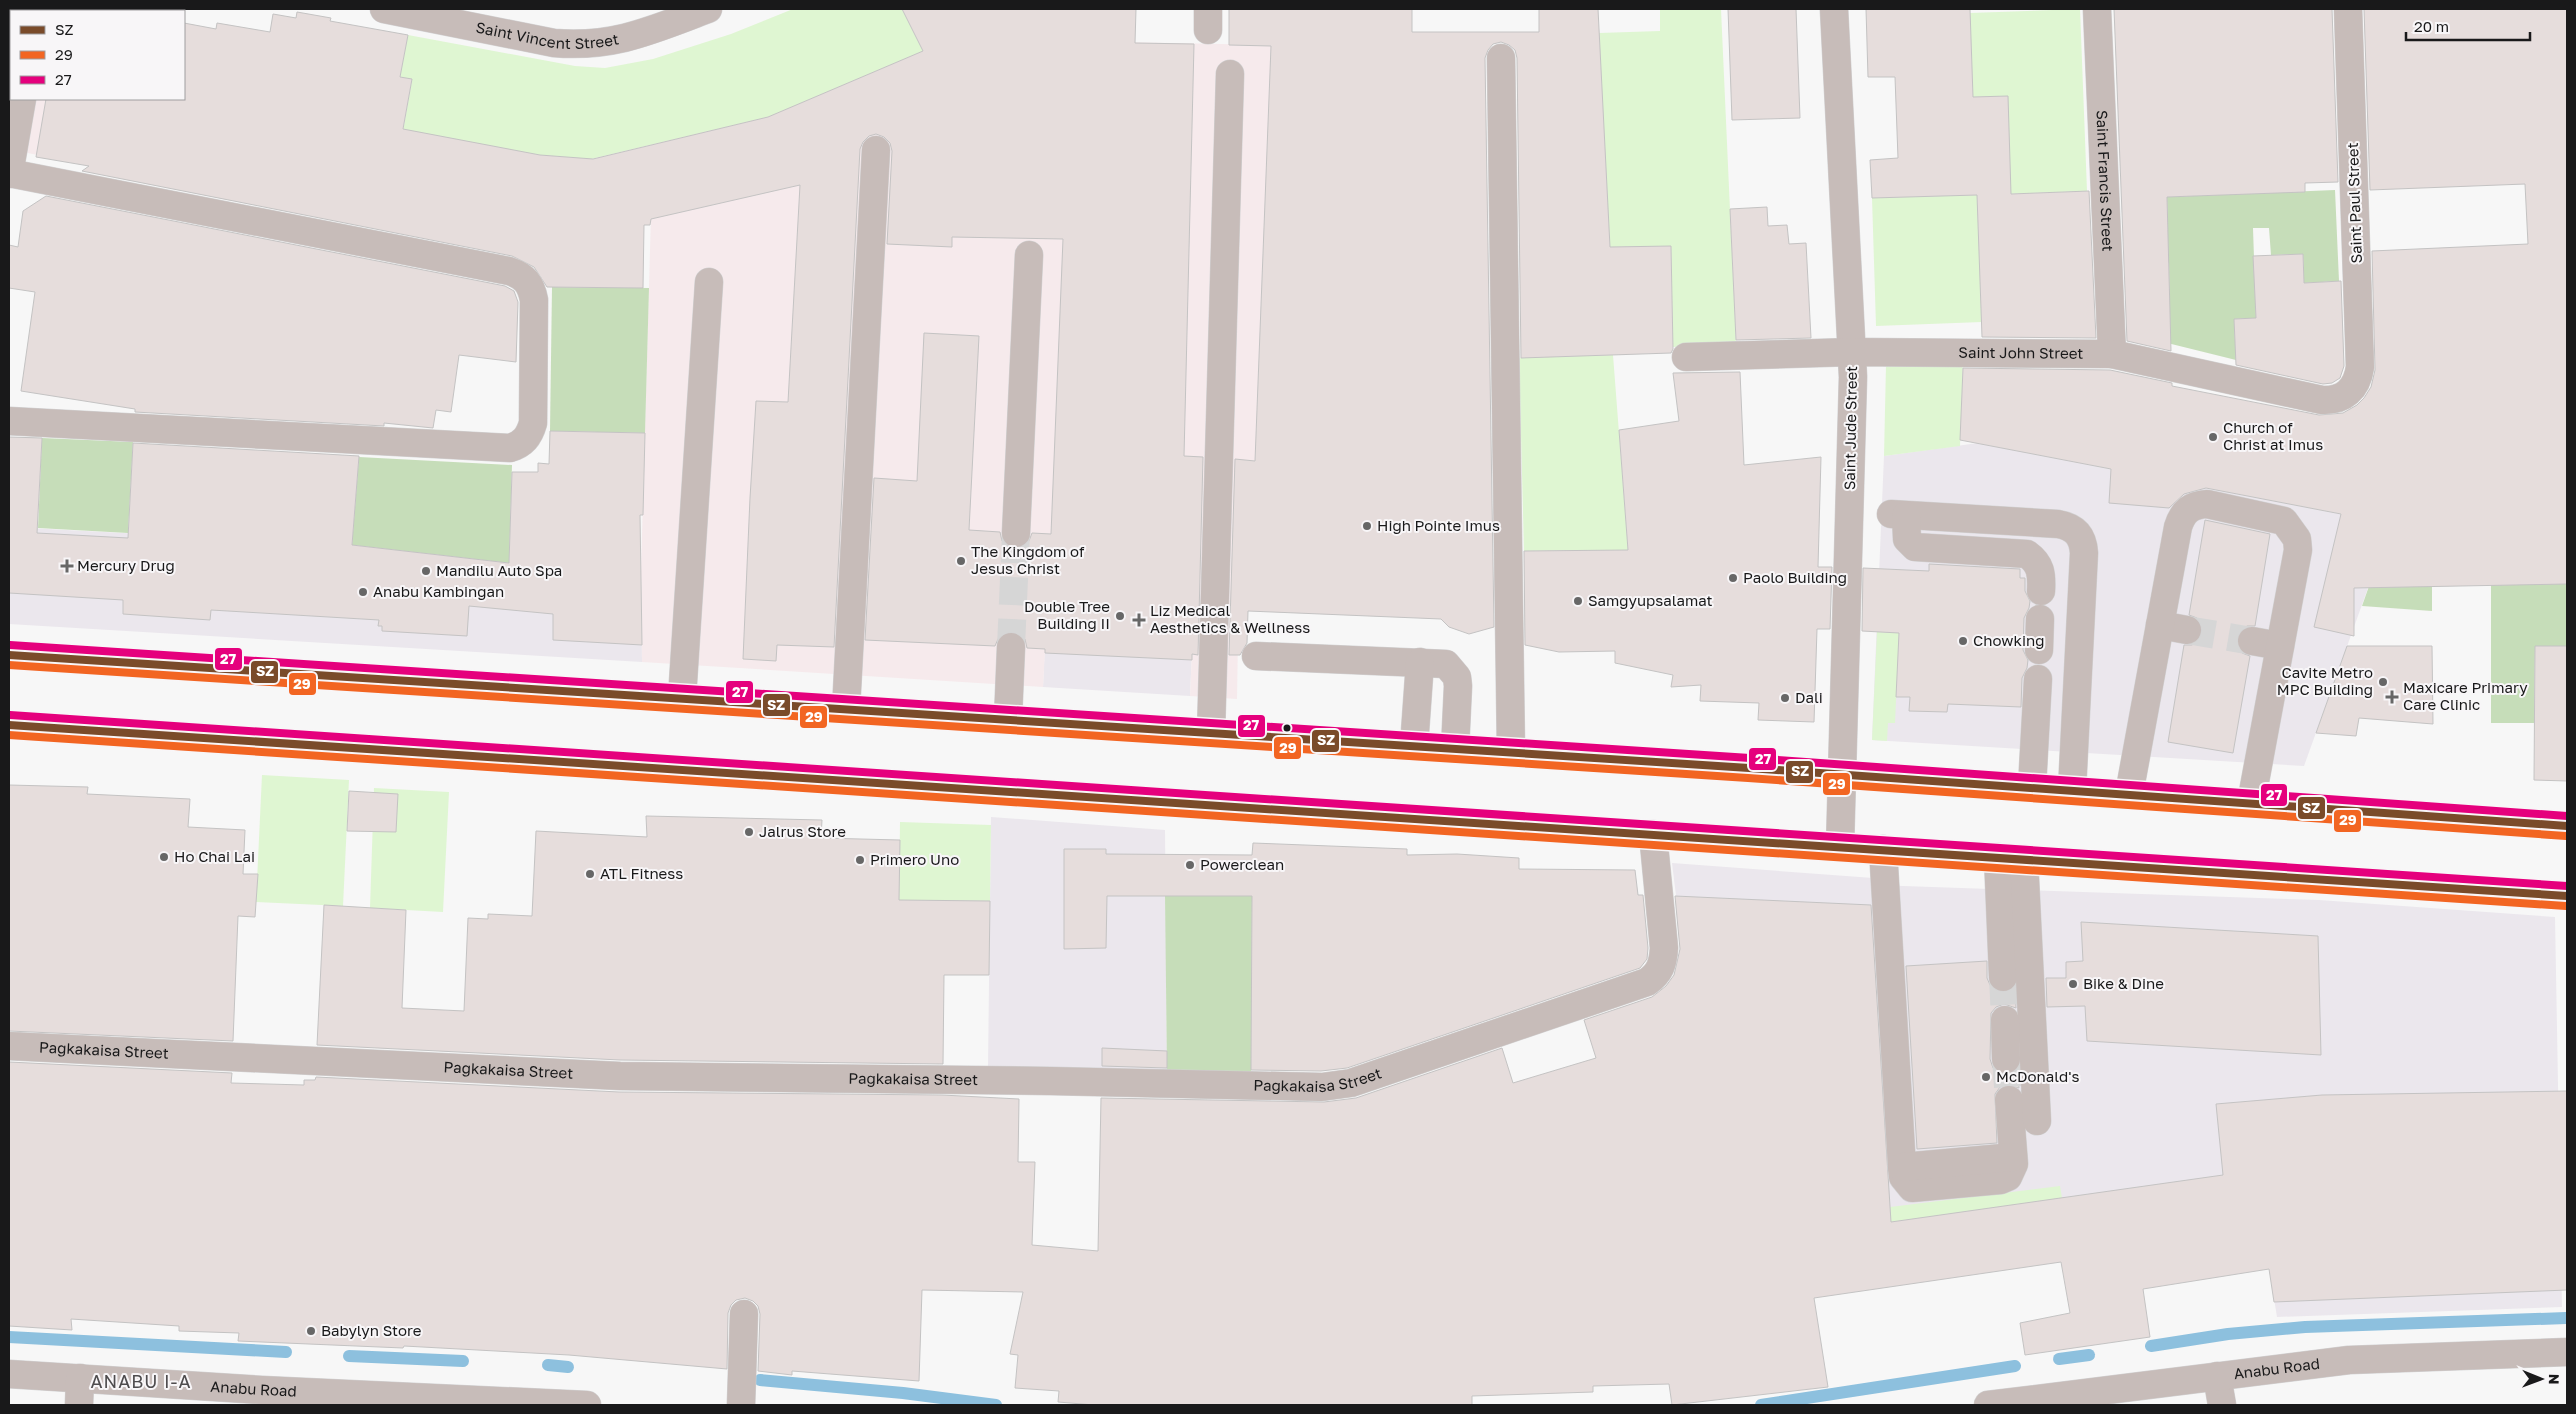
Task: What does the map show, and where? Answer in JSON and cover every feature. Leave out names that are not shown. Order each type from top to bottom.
[{"type":"highway","points":[[9,655],[1455,748],[2567,826]]},
{"type":"highway","points":[[9,725],[2567,896]]},
{"type":"street","name":"Saint Vincent Street","points":[[384,9],[554,43],[578,45],[623,40],[708,9]]},
{"type":"street","name":"Saint Jude Street","points":[[1834,9],[1852,352],[1840,847]]},
{"type":"street","name":"Saint Francis Street","points":[[2097,9],[2112,354]]},
{"type":"street","name":"Saint Paul Street","points":[[2348,9],[2360,367],[2359,377],[2348,393]]},
{"type":"street","points":[[1501,58],[1511,752]]},
{"type":"street","points":[[1211,733],[1230,74]]},
{"type":"street","points":[[9,421],[510,448],[525,440],[530,433],[533,423],[534,300],[532,289],[527,280],[509,271],[9,173],[22,100]]},
{"type":"street","points":[[846,709],[876,150]]},
{"type":"street","points":[[1016,533],[1029,255]]},
{"type":"street","points":[[682,698],[709,282]]},
{"type":"street","name":"Saint John Street","points":[[1686,357],[1852,352],[2112,354],[2322,400],[2341,398],[2348,393]]},
{"type":"street","points":[[2129,794],[2181,517],[2187,509],[2197,504],[2207,504],[2274,517],[2284,521],[2297,539],[2298,550],[2251,803]]},
{"type":"street","points":[[2041,590],[2040,568],[2035,560],[2027,554],[1915,547],[1907,539],[1898,515],[2058,524],[2069,526],[2078,533],[2083,542],[2084,553],[2072,790]]},
{"type":"street","points":[[2039,650],[2040,618]]},
{"type":"street","points":[[2160,625],[2187,630]]},
{"type":"street","points":[[2252,641],[2280,646]]},
{"type":"street","points":[[1008,719],[1011,647]]},
{"type":"street","points":[[1256,656],[1446,664],[1457,677],[1455,748]]},
{"type":"street","points":[[1414,746],[1420,662]]},
{"type":"street","points":[[2032,787],[2038,679]]},
{"type":"street","name":"Pagkakaisa Street","points":[[9,1046],[620,1076],[1336,1086],[1638,985],[1657,975],[1663,962],[1664,948],[1653,834]]},
{"type":"street","points":[[1883,850],[1902,1167],[1906,1184],[1912,1188],[1919,1188],[2001,1180],[2012,1172],[2013,1157],[2009,1100]]},
{"type":"street","points":[[1998,858],[2003,977]]},
{"type":"street","points":[[2024,859],[2037,1120]]},
{"type":"street","points":[[2005,1020],[2006,1059]]},
{"type":"street","points":[[741,1405],[744,1314]]},
{"type":"street","name":"Anabu Road","points":[[1988,1405],[2349,1360],[2567,1352]]},
{"type":"street","name":"Anabu Road","points":[[9,1374],[262,1390],[587,1405]]},
{"type":"street","points":[[2217,1376],[2222,1405]]},
{"type":"street","points":[[79,1405],[80,1378]]},
{"type":"shaded area","points":[[9,9],[107,9],[10,10],[10,100],[91,100],[80,164],[9,149]]},
{"type":"shaded area","points":[[1071,41],[1317,46],[1395,467],[1241,460],[1237,699],[1190,696],[1195,584],[1049,577],[1043,687],[642,662],[641,571],[653,144],[768,117],[919,53]]},
{"type":"shaded area","points":[[1978,443],[2391,524],[2304,766],[1872,740],[1884,456]]},
{"type":"shaded area","points":[[9,527],[274,541],[564,569],[641,571],[642,662],[9,624]]},
{"type":"shaded area","name":"Double Tree Building II","points":[[1048,577],[1195,584],[1190,696],[1043,687]]},
{"type":"shaded area","points":[[991,817],[1165,830],[1167,1073],[988,1067]]},
{"type":"shaded area","points":[[1672,863],[1873,878],[1874,885],[2319,900],[2555,917],[2562,1307],[2277,1317],[2266,1249],[1882,1223],[1690,1010]]},
{"type":"green space","points":[[793,9],[902,9],[923,51],[768,117],[591,159],[540,155],[403,131],[412,80],[400,77],[408,35],[575,66],[605,68],[653,59],[731,34]]},
{"type":"green space","points":[[1660,9],[1721,9],[1736,344],[1673,347],[1671,246],[1610,247],[1599,33],[1660,31]]},
{"type":"green space","points":[[2080,9],[2087,191],[1977,195],[2007,96],[1973,97],[1970,13]]},
{"type":"green space","points":[[2335,190],[2339,281],[2304,283],[2303,254],[2271,255],[2269,228],[2253,228],[2256,318],[2234,319],[2236,360],[2127,333],[2170,332],[2169,263],[2124,231],[2168,230],[2167,197]]},
{"type":"green space","points":[[1977,195],[1982,322],[1876,326],[1872,198]]},
{"type":"green space","points":[[552,287],[649,288],[645,433],[550,431]]},
{"type":"green space","points":[[2530,320],[2531,350],[2537,350],[2539,403],[2555,403],[2557,489],[2540,489],[2543,584],[2567,584],[2567,646],[2535,646],[2534,723],[2491,723],[2491,560],[2432,561],[2432,611],[2362,606],[2391,524],[2482,521],[2478,439],[2506,438],[2503,373],[2475,374],[2473,322]]},
{"type":"green space","points":[[1613,355],[1628,550],[1524,551],[1519,358]]},
{"type":"green space","points":[[1963,360],[1960,446],[1884,456],[1886,365]]},
{"type":"green space","points":[[42,438],[133,442],[128,533],[38,528]]},
{"type":"green space","points":[[359,457],[512,465],[509,563],[352,545]]},
{"type":"green space","points":[[1877,632],[1899,633],[1895,723],[1888,723],[1887,741],[1872,740]]},
{"type":"green space","points":[[262,775],[349,780],[343,906],[256,902]]},
{"type":"green space","points":[[374,788],[449,792],[443,912],[370,908]]},
{"type":"green space","points":[[900,822],[991,825],[990,901],[899,900]]},
{"type":"green space","points":[[1165,896],[1252,896],[1251,1074],[1167,1073]]},
{"type":"green space","points":[[2060,1186],[2062,1198],[1891,1222],[1890,1207]]},
{"type":"building","points":[[902,9],[1136,9],[1135,43],[1194,44],[1184,456],[1203,457],[1198,655],[1192,654],[1192,660],[1045,653],[1045,649],[1027,648],[1025,639],[1012,631],[1003,633],[995,646],[865,640],[874,478],[917,481],[924,333],[979,336],[969,530],[1000,532],[1002,541],[1007,546],[1015,549],[1024,547],[1032,533],[1051,534],[1063,239],[952,237],[952,247],[887,244],[892,151],[890,143],[884,137],[876,134],[869,136],[863,142],[860,149],[834,647],[777,645],[776,661],[743,659],[750,498],[756,401],[788,402],[800,185],[651,219],[650,225],[644,225],[643,288],[547,287],[534,267],[512,256],[82,171],[89,166],[36,157],[46,100],[185,100],[185,23],[216,29],[217,23],[270,32],[273,14],[296,18],[297,12],[331,18],[330,21],[408,35],[400,77],[412,79],[403,129],[540,155],[593,159],[768,117],[923,51]]},
{"type":"building","points":[[1229,9],[1412,9],[1412,32],[1539,32],[1539,9],[1598,9],[1610,247],[1671,246],[1673,349],[1671,353],[1521,358],[1517,58],[1515,50],[1509,45],[1501,42],[1493,44],[1485,58],[1494,627],[1469,634],[1449,627],[1441,619],[1248,611],[1247,643],[1240,655],[1229,655],[1235,459],[1255,461],[1271,46],[1229,45]]},
{"type":"building","points":[[1728,9],[1796,9],[1800,118],[1732,120]]},
{"type":"building","points":[[1866,9],[1970,9],[1973,97],[2008,96],[2011,194],[2089,191],[2096,338],[1982,337],[1977,195],[1872,198],[1870,160],[1898,158],[1895,77],[1868,77]]},
{"type":"building","points":[[2114,9],[2332,9],[2338,182],[2305,183],[2305,192],[2167,197],[2171,351],[2127,341]]},
{"type":"building","points":[[2364,9],[2567,9],[2567,584],[2354,588],[2354,636],[2314,627],[2341,514],[2206,488],[2184,494],[2169,508],[2109,503],[2111,469],[1960,440],[1963,368],[2110,370],[2172,383],[2172,386],[2319,415],[2343,413],[2357,405],[2364,398],[2371,387],[2375,370],[2372,251],[2528,244],[2525,184],[2370,190]]},
{"type":"building","points":[[46,196],[505,286],[514,291],[518,302],[516,362],[459,355],[451,412],[436,410],[433,428],[384,423],[384,426],[135,412],[135,409],[21,391],[35,292],[9,288],[9,245],[18,247],[23,211]]},
{"type":"building","points":[[1767,207],[1768,226],[1787,225],[1789,244],[1806,243],[1811,338],[1736,340],[1730,209]]},
{"type":"building","points":[[2303,254],[2304,283],[2341,281],[2344,366],[2340,378],[2332,383],[2323,384],[2236,365],[2234,319],[2256,318],[2253,256]]},
{"type":"building","points":[[1740,372],[1744,465],[1821,457],[1818,567],[1832,567],[1830,629],[1817,629],[1814,722],[1758,720],[1759,703],[1700,701],[1701,685],[1671,687],[1673,675],[1615,663],[1615,651],[1559,652],[1525,645],[1524,551],[1628,550],[1619,430],[1679,421],[1673,373]]},
{"type":"building","points":[[550,431],[645,433],[643,515],[640,515],[642,645],[553,640],[553,614],[469,606],[467,636],[382,631],[382,626],[378,626],[379,620],[211,610],[210,620],[123,614],[123,600],[9,593],[9,437],[42,438],[37,533],[128,538],[133,443],[359,456],[352,545],[509,563],[512,472],[538,472],[538,463],[549,464]]},
{"type":"building","points":[[2205,520],[2270,534],[2255,626],[2247,626],[2240,631],[2237,639],[2238,647],[2242,653],[2250,656],[2233,753],[2168,742],[2184,645],[2192,645],[2199,640],[2202,632],[2202,625],[2197,618],[2189,615]]},
{"type":"building","name":"Chowking","points":[[1929,564],[2020,569],[2020,578],[2025,578],[2025,591],[2030,601],[2024,618],[2023,650],[2028,660],[2027,668],[2022,678],[2021,707],[1948,704],[1947,712],[1909,711],[1910,697],[1896,697],[1899,633],[1862,631],[1863,568],[1929,571]]},
{"type":"building","name":"Cavite Metro MPC Building","points":[[2347,646],[2432,646],[2433,724],[2359,718],[2356,736],[2316,733]]},
{"type":"building","points":[[2535,646],[2567,646],[2567,781],[2534,780]]},
{"type":"building","points":[[9,785],[88,787],[87,794],[190,799],[188,827],[245,830],[243,874],[258,874],[255,917],[238,916],[233,1041],[9,1031]]},
{"type":"building","points":[[349,791],[398,794],[396,832],[347,831]]},
{"type":"building","points":[[646,816],[822,820],[821,838],[900,840],[899,900],[990,901],[989,975],[944,975],[943,1064],[620,1060],[317,1045],[324,905],[406,910],[402,1008],[464,1011],[468,918],[488,919],[488,914],[532,916],[536,831],[647,837]]},
{"type":"building","points":[[1253,843],[1407,849],[1407,855],[1457,854],[1519,858],[1519,869],[1635,870],[1638,895],[1643,895],[1648,948],[1647,959],[1640,968],[1347,1068],[1321,1071],[1251,1070],[1252,896],[1107,896],[1106,948],[1064,949],[1064,849],[1106,849],[1106,854],[1252,855]]},
{"type":"building","points":[[1675,896],[1871,905],[1891,1222],[2223,1175],[2216,1104],[2322,1095],[2567,1091],[2567,1290],[2274,1302],[2269,1269],[2143,1289],[2150,1337],[2025,1355],[2020,1323],[2070,1313],[2061,1262],[1814,1298],[1828,1387],[1672,1405],[1669,1384],[1593,1386],[1593,1392],[1472,1396],[1472,1405],[1094,1405],[1058,1402],[1059,1391],[1015,1388],[1018,1355],[1010,1354],[1023,1292],[922,1290],[919,1381],[792,1371],[792,1375],[758,1371],[760,1314],[758,1306],[753,1301],[745,1298],[736,1300],[731,1305],[728,1313],[727,1369],[569,1355],[404,1346],[403,1348],[238,1341],[239,1333],[179,1331],[179,1326],[71,1319],[72,1330],[9,1326],[9,1062],[232,1073],[231,1083],[304,1085],[304,1080],[315,1080],[316,1077],[619,1092],[942,1095],[1019,1099],[1018,1162],[1035,1162],[1032,1245],[1098,1251],[1101,1098],[1324,1102],[1356,1098],[1502,1048],[1513,1083],[1596,1058],[1584,1020],[1652,997],[1666,986],[1674,975],[1680,949]]},
{"type":"building","points":[[2081,922],[2318,936],[2321,1055],[2087,1041],[2085,1006],[2047,1007],[2046,978],[2066,978],[2066,962],[2083,961]]},
{"type":"building","points":[[1987,961],[1987,978],[1995,991],[2004,993],[2015,987],[2016,1008],[2004,1004],[1996,1007],[1991,1013],[1990,1059],[1993,1068],[1999,1073],[2007,1075],[2017,1069],[2019,1088],[2007,1085],[2000,1087],[1995,1094],[1997,1143],[1917,1149],[1906,966]]},
{"type":"building","points":[[1102,1048],[1167,1051],[1167,1068],[1102,1066]]},
{"type":"waterway","points":[[2151,1346],[2228,1334],[2305,1327],[2566,1318]]},
{"type":"waterway","points":[[9,1337],[286,1352]]},
{"type":"waterway","points":[[2059,1359],[2089,1355]]},
{"type":"waterway","points":[[349,1356],[463,1361]]},
{"type":"waterway","points":[[548,1365],[568,1367]]},
{"type":"waterway","points":[[1761,1405],[2015,1366]]},
{"type":"waterway","points":[[760,1380],[903,1393],[996,1405]]},
{"type":"tunnel","points":[[1011,647],[1016,533]]},
{"type":"tunnel","points":[[2187,630],[2252,641]]},
{"type":"tunnel","points":[[2003,977],[2005,1020]]},
{"type":"tunnel","points":[[2006,1059],[2009,1100]]},
{"type":"transit line","name":"27","points":[[10,645],[1750,758],[2567,816]]},
{"type":"transit line","name":"SZ","points":[[9,655],[1749,768],[2567,826]]},
{"type":"transit line","name":"29","points":[[9,665],[1748,778],[2566,836]]},
{"type":"transit line","name":"27","points":[[10,715],[2567,886]]},
{"type":"transit line","name":"SZ","points":[[9,725],[2567,896]]},
{"type":"transit line","name":"29","points":[[9,735],[2566,906]]},
{"type":"place","name":"Church of Christ at Imus","points":[[2213,437]]},
{"type":"place","name":"High Pointe Imus","points":[[1367,526]]},
{"type":"place","name":"The Kingdom of Jesus Christ","points":[[961,561]]},
{"type":"place","name":"Mercury Drug","points":[[67,566]]},
{"type":"place","name":"Mandilu Auto Spa","points":[[426,571]]},
{"type":"place","name":"Paolo Building","points":[[1733,578]]},
{"type":"place","name":"Anabu Kambingan","points":[[363,592]]},
{"type":"place","name":"Samgyupsalamat","points":[[1578,601]]},
{"type":"place","name":"Double Tree Building II","points":[[1120,616]]},
{"type":"place","name":"Liz Medical Aesthetics & Wellness","points":[[1139,620]]},
{"type":"place","name":"Chowking","points":[[1963,641]]},
{"type":"place","name":"Cavite Metro MPC Building","points":[[2383,682]]},
{"type":"place","name":"Maxicare Primary Care Clinic","points":[[2392,697]]},
{"type":"place","name":"Dali","points":[[1785,698]]},
{"type":"place","name":"Jalrus Store","points":[[749,832]]},
{"type":"place","name":"Ho Chai Lai","points":[[164,857]]},
{"type":"place","name":"Primero Uno","points":[[860,860]]},
{"type":"place","name":"Powerclean","points":[[1190,865]]},
{"type":"place","name":"ATL Fitness","points":[[590,874]]},
{"type":"place","name":"Bike & Dine","points":[[2073,984]]},
{"type":"place","name":"McDonald's","points":[[1986,1077]]},
{"type":"place","name":"Babylyn Store","points":[[311,1331]]},
{"type":"district","name":"ANABU I-A","points":[[141,1382]]}]
